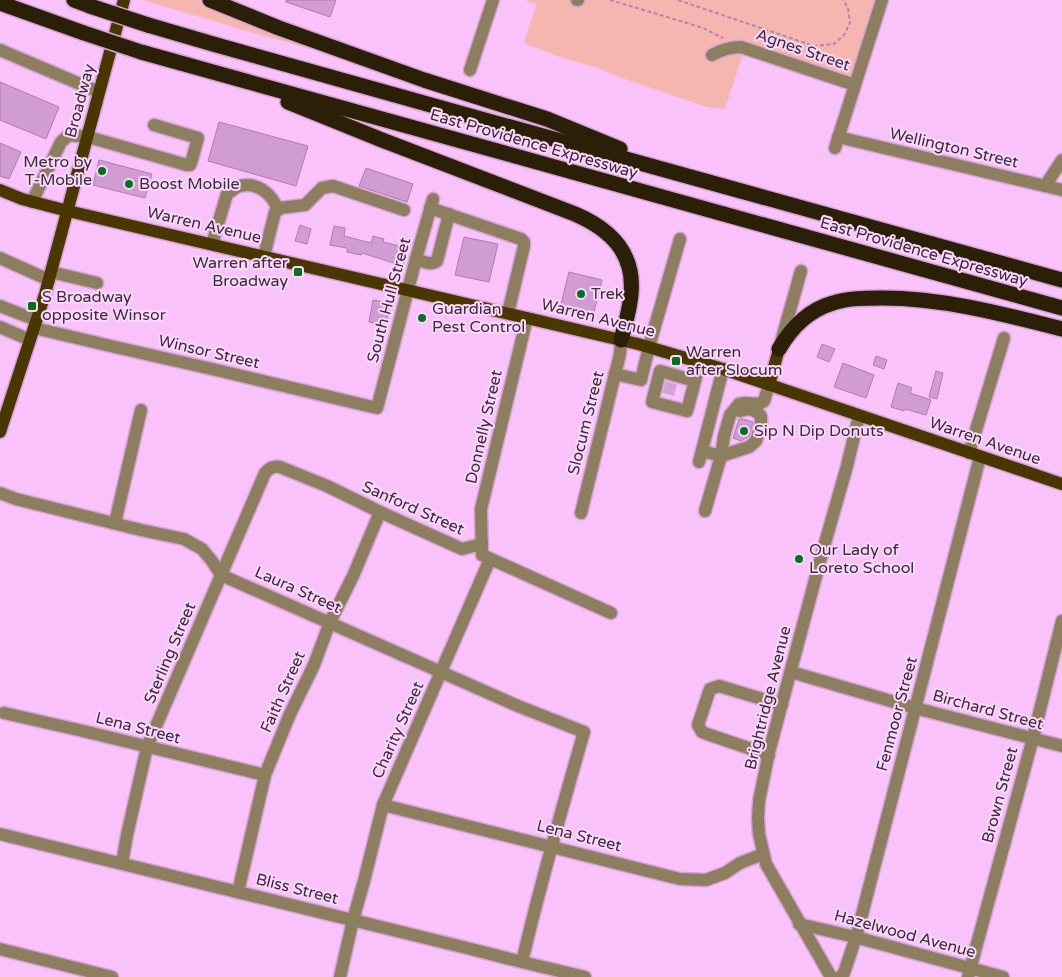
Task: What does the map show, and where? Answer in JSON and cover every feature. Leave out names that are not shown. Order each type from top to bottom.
[{"type":"highway","name":"East Providence Expressway","points":[[74,0],[148,25],[213,44],[1062,280]]},
{"type":"highway","points":[[210,0],[283,29],[424,80],[547,119],[676,173]]},
{"type":"highway","name":"East Providence Expressway","points":[[0,3],[141,52],[1062,308]]},
{"type":"highway","points":[[219,74],[382,140],[575,214],[598,226],[616,242],[629,268],[632,285],[621,340]]},
{"type":"highway","points":[[779,349],[787,336],[806,316],[823,306],[851,299],[891,298],[946,303],[983,309],[1062,329]]},
{"type":"main road","name":"Broadway","points":[[0,432],[50,276],[124,0]]},
{"type":"main road","name":"Warren Avenue","points":[[0,190],[32,202],[68,211],[649,347],[723,369],[1062,484]]},
{"type":"main road","points":[[770,385],[779,349]]},
{"type":"street","points":[[470,70],[493,0]]},
{"type":"street","points":[[855,85],[882,0]]},
{"type":"street","name":"Agnes Street","points":[[712,55],[731,47],[741,47],[855,85]]},
{"type":"street","points":[[0,50],[99,92]]},
{"type":"street","name":"Wellington Street","points":[[855,85],[837,143],[1062,190]]},
{"type":"street","points":[[32,202],[60,142],[69,135],[88,137],[190,165],[198,138],[154,125]]},
{"type":"street","points":[[1045,186],[1062,160]]},
{"type":"street","points":[[212,244],[227,194],[237,187],[247,185],[260,187],[276,203],[278,210]]},
{"type":"street","points":[[264,256],[275,212],[280,208],[305,205],[322,188],[333,186],[404,210]]},
{"type":"street","name":"South Hull Street","points":[[377,408],[431,204],[449,214]]},
{"type":"street","points":[[416,259],[430,264],[437,261],[449,214],[521,239],[524,242],[524,246],[508,313]]},
{"type":"street","points":[[641,380],[680,239]]},
{"type":"street","points":[[0,258],[50,276],[97,283]]},
{"type":"street","points":[[779,349],[801,271]]},
{"type":"street","points":[[0,306],[33,329]]},
{"type":"street","name":"Donnelly Street","points":[[482,544],[481,509],[527,318]]},
{"type":"street","points":[[0,327],[33,329]]},
{"type":"street","name":"Winsor Street","points":[[33,329],[377,408]]},
{"type":"street","name":"Fenmoor Street","points":[[840,977],[844,973],[855,937],[916,708],[1004,338]]},
{"type":"street","name":"Slocum Street","points":[[581,513],[620,354],[621,340]]},
{"type":"street","points":[[695,381],[660,372],[661,386],[652,402],[687,411],[692,394],[700,362]]},
{"type":"street","points":[[722,452],[700,457],[723,369]]},
{"type":"street","points":[[615,374],[661,386]]},
{"type":"street","points":[[705,510],[722,452],[730,415],[739,404],[745,402],[759,404],[764,401],[770,385]]},
{"type":"street","points":[[679,391],[692,394]]},
{"type":"street","points":[[114,523],[142,410]]},
{"type":"street","name":"Brightridge Avenue","points":[[831,977],[766,864],[759,834],[758,818],[759,801],[769,755],[859,416]]},
{"type":"street","name":"Sanford Street","points":[[274,466],[327,486],[462,549],[482,544],[482,555],[490,559]]},
{"type":"street","name":"Sterling Street","points":[[122,863],[147,747],[265,474],[270,467],[274,466]]},
{"type":"street","points":[[0,493],[184,539],[202,549],[221,575]]},
{"type":"street","name":"Faith Street","points":[[238,892],[265,775],[290,714],[314,665],[330,622],[353,576],[380,512]]},
{"type":"street","points":[[490,559],[611,614]]},
{"type":"street","name":"Charity Street","points":[[340,977],[383,805],[490,559]]},
{"type":"street","name":"Laura Street","points":[[221,575],[518,706],[584,732],[551,846]]},
{"type":"street","name":"Brown Street","points":[[969,972],[1062,620]]},
{"type":"street","name":"Birchard Street","points":[[791,672],[916,708],[1062,746]]},
{"type":"street","points":[[769,755],[702,732],[698,725],[710,689],[719,686],[782,705]]},
{"type":"street","name":"Lena Street","points":[[4,713],[265,775]]},
{"type":"street","name":"Lena Street","points":[[383,805],[668,876],[692,880],[706,880],[725,873],[740,863],[763,854]]},
{"type":"street","name":"Bliss Street","points":[[0,834],[585,977]]},
{"type":"street","points":[[522,962],[551,846]]},
{"type":"street","name":"Hazelwood Avenue","points":[[800,924],[855,937],[969,972],[1003,977]]},
{"type":"street","points":[[0,949],[112,977]]},
{"type":"path","points":[[610,0],[702,28],[741,47]]},
{"type":"path","points":[[678,0],[814,46],[834,44],[844,35],[850,23],[848,8],[842,0]]},
{"type":"shaded area","points":[[143,0],[198,0],[305,43],[305,47],[257,34]]},
{"type":"shaded area","points":[[525,0],[882,0],[854,86],[745,48],[725,109],[707,107],[595,67],[562,58],[524,43],[536,4]]},
{"type":"building","points":[[286,0],[336,0],[330,17],[286,2]]},
{"type":"building","points":[[0,82],[59,107],[46,139],[0,120]]},
{"type":"building","points":[[219,122],[308,146],[296,186],[208,161]]},
{"type":"building","points":[[0,143],[21,152],[9,179],[0,176]]},
{"type":"building","points":[[99,160],[152,174],[145,198],[93,185]]},
{"type":"building","points":[[366,168],[413,184],[407,202],[359,186]]},
{"type":"building","points":[[300,225],[311,229],[307,244],[295,241]]},
{"type":"building","points":[[334,226],[345,228],[344,236],[371,243],[373,236],[384,239],[383,242],[408,248],[403,266],[362,253],[361,255],[347,252],[347,248],[330,245]]},
{"type":"building","points":[[464,237],[498,244],[489,282],[455,275]]},
{"type":"building","name":"Trek","points":[[569,272],[602,280],[593,316],[560,308]]},
{"type":"building","points":[[373,300],[390,303],[386,325],[369,322]]},
{"type":"building","points":[[822,344],[835,349],[829,362],[817,357]]},
{"type":"building","points":[[876,356],[887,360],[884,369],[873,365]]},
{"type":"building","points":[[843,363],[874,375],[866,398],[834,387]]},
{"type":"building","points":[[936,371],[943,373],[937,399],[929,397]]},
{"type":"building","points":[[898,383],[912,388],[910,393],[931,400],[926,415],[891,407]]},
{"type":"building","points":[[739,419],[753,422],[749,436],[741,441],[733,438]]},
{"type":"tunnel","points":[[664,387],[679,391]]},
{"type":"place","name":"Metro by T-Mobile","points":[[102,171]]},
{"type":"place","name":"Boost Mobile","points":[[129,184]]},
{"type":"place","name":"Warren after Broadway","points":[[298,272]]},
{"type":"place","name":"Trek","points":[[581,294]]},
{"type":"place","name":"S Broadway opposite Winsor","points":[[32,306]]},
{"type":"place","name":"Guardian Pest Control","points":[[422,318]]},
{"type":"place","name":"Warren after Slocum","points":[[676,361]]},
{"type":"place","name":"Sip N Dip Donuts","points":[[744,431]]},
{"type":"place","name":"Our Lady of Loreto School","points":[[799,559]]}]
